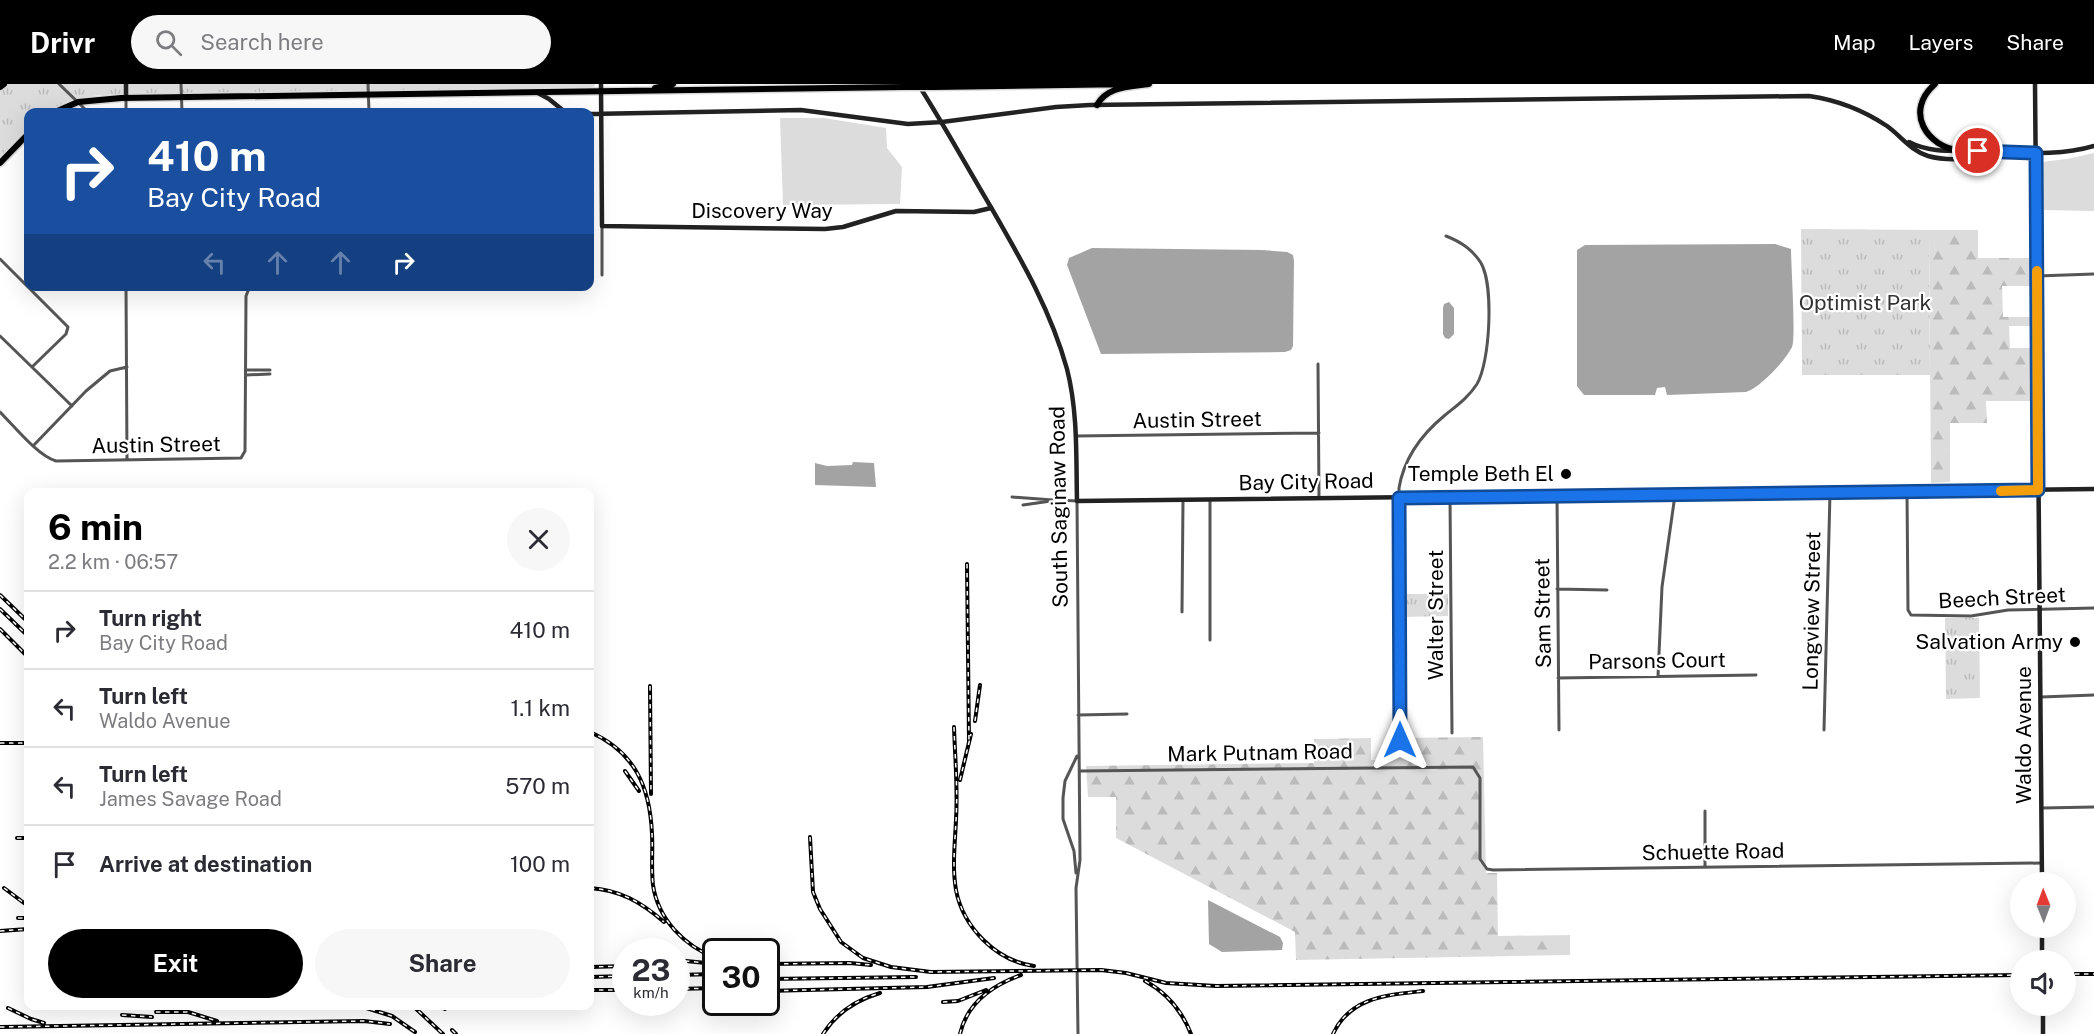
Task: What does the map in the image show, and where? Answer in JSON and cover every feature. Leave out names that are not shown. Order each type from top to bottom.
[{"type":"highway","points":[[0,87],[4,84]]},
{"type":"highway","points":[[646,91],[673,84]]},
{"type":"highway","points":[[64,108],[91,99],[126,98],[601,88],[677,91],[1133,84]]},
{"type":"highway","points":[[1097,105],[1101,98],[1114,89],[1149,84]]},
{"type":"highway","points":[[1935,84],[1922,104],[1921,114],[1924,127],[1938,144],[1961,151]]},
{"type":"highway","points":[[0,163],[24,138]]},
{"type":"street","points":[[59,84],[84,108]]},
{"type":"street","points":[[126,84],[126,108]]},
{"type":"street","points":[[181,84],[182,108]]},
{"type":"street","points":[[368,84],[369,108]]},
{"type":"street","name":"South Saginaw Road","points":[[918,84],[1035,284],[1056,334],[1072,391],[1076,436],[1080,771],[1080,860],[1077,878]]},
{"type":"street","name":"Waldo Avenue","points":[[2036,84],[2042,872]]},
{"type":"street","points":[[601,88],[602,275]]},
{"type":"street","points":[[533,91],[560,108]]},
{"type":"street","points":[[594,114],[801,110],[896,124],[942,122],[1056,107],[1097,105],[1809,96],[1827,98],[1854,108],[1880,122],[1918,152],[1935,157],[1974,157],[2007,153]]},
{"type":"street","points":[[1899,136],[1925,148],[1961,151],[2066,152],[2094,146]]},
{"type":"street","name":"Discovery Way","points":[[602,226],[825,229],[843,227],[896,211],[974,212],[991,208]]},
{"type":"street","points":[[1403,748],[1400,740],[1399,498],[1401,475],[1411,453],[1422,437],[1466,399],[1478,383],[1488,345],[1486,277],[1482,266],[1474,253],[1461,242],[1446,236]]},
{"type":"street","points":[[0,259],[24,283]]},
{"type":"street","points":[[2037,276],[2094,274]]},
{"type":"street","points":[[32,291],[68,327],[66,334],[32,367]]},
{"type":"street","points":[[126,291],[127,460]]},
{"type":"street","points":[[248,291],[246,296],[246,375],[270,375]]},
{"type":"street","points":[[0,336],[72,406]]},
{"type":"street","points":[[1318,364],[1319,498]]},
{"type":"street","points":[[33,446],[110,371],[127,367]]},
{"type":"street","points":[[246,370],[270,370]]},
{"type":"street","name":"Austin Street","points":[[0,412],[33,446],[50,459],[68,461],[238,458],[244,456],[245,452],[246,375]]},
{"type":"street","name":"Austin Street","points":[[1076,436],[1318,433]]},
{"type":"street","name":"Bay City Road","points":[[1023,505],[1058,500],[2094,489]]},
{"type":"street","name":"Beech Street","points":[[1907,492],[1908,610],[1911,615],[1971,616],[2008,610],[2094,608]]},
{"type":"street","name":"Longview Street","points":[[1824,730],[1830,493]]},
{"type":"street","points":[[1658,676],[1662,587],[1675,495]]},
{"type":"street","name":"Sam Street","points":[[1557,496],[1559,730]]},
{"type":"street","points":[[1012,497],[1058,500]]},
{"type":"street","name":"Walter Street","points":[[1450,497],[1452,733]]},
{"type":"street","points":[[1182,612],[1183,500]]},
{"type":"street","points":[[1210,500],[1210,639]]},
{"type":"street","points":[[1557,589],[1607,590]]},
{"type":"street","name":"Parsons Court","points":[[1558,678],[1756,675]]},
{"type":"street","points":[[2041,697],[2094,695]]},
{"type":"street","points":[[1078,716],[1127,714]]},
{"type":"street","name":"South Saginaw Road","points":[[1078,752],[1065,781],[1062,798],[1063,819],[1074,851],[1077,878],[1078,1034]]},
{"type":"street","name":"Mark Putnam Road","points":[[1080,771],[1465,766],[1476,770]]},
{"type":"street","name":"Schuette Road","points":[[1476,770],[1480,778],[1480,860],[1487,869],[2042,863]]},
{"type":"street","points":[[2041,808],[2094,807]]},
{"type":"street","points":[[1705,811],[1705,867]]},
{"type":"street","points":[[2043,1016],[2043,1034]]},
{"type":"green space","points":[[0,84],[595,84],[593,87],[99,95],[68,101],[55,108],[24,108],[24,132],[0,157]]},
{"type":"green space","points":[[780,118],[824,118],[886,128],[887,148],[902,167],[900,204],[783,205]]},
{"type":"green space","points":[[2094,153],[2094,211],[2042,210],[2041,162]]},
{"type":"green space","name":"Optimist Park","points":[[1801,229],[1929,230],[1930,375],[1802,375]]},
{"type":"green space","points":[[1929,230],[1978,230],[1978,258],[2031,258],[2031,286],[2002,286],[2003,317],[2031,317],[2031,326],[2009,326],[2010,348],[2031,348],[2031,401],[1986,401],[1987,423],[1950,423],[1950,482],[1931,483]]},
{"type":"green space","points":[[1402,594],[1448,594],[1448,616],[1402,617]]},
{"type":"green space","points":[[1945,618],[1979,618],[1980,698],[1946,699]]},
{"type":"green space","points":[[1483,737],[1486,873],[1497,873],[1498,936],[1570,935],[1570,955],[1296,960],[1295,932],[1116,838],[1116,797],[1088,797],[1086,766],[1314,763],[1314,739],[1371,738],[1371,760],[1394,760],[1394,738]]},
{"type":"shaded area","points":[[1775,244],[1791,249],[1793,341],[1784,359],[1758,385],[1746,392],[1667,395],[1665,387],[1657,388],[1655,395],[1584,395],[1577,386],[1577,250],[1585,245]]},
{"type":"shaded area","points":[[1092,248],[1262,250],[1287,252],[1293,255],[1293,346],[1291,350],[1285,352],[1101,354],[1067,265],[1069,258]]},
{"type":"shaded area","points":[[1449,302],[1454,308],[1454,334],[1449,339],[1443,334],[1443,308],[1444,304]]},
{"type":"shaded area","points":[[853,462],[874,463],[876,487],[815,485],[815,463],[827,466],[852,465]]},
{"type":"shaded area","points":[[1208,900],[1280,937],[1283,943],[1282,950],[1222,952],[1209,944]]},
{"type":"railway","points":[[967,564],[969,742]]},
{"type":"railway","points":[[0,595],[24,618]]},
{"type":"railway","points":[[0,609],[24,632]]},
{"type":"railway","points":[[0,629],[24,653]]},
{"type":"railway","points":[[975,721],[980,685]]},
{"type":"railway","points":[[650,686],[651,794]]},
{"type":"railway","points":[[954,727],[957,797],[954,873],[960,904],[974,929],[994,950],[1020,963],[1034,966]]},
{"type":"railway","points":[[594,734],[618,750],[637,773],[648,801],[651,817],[653,885],[660,909],[674,930],[702,952]]},
{"type":"railway","points":[[960,780],[971,734]]},
{"type":"railway","points":[[0,743],[24,743]]},
{"type":"railway","points":[[625,771],[639,791]]},
{"type":"railway","points":[[810,837],[813,892],[820,909],[841,942],[863,958],[891,967],[931,972],[1101,970],[1126,973],[1166,983],[1216,986],[2010,975]]},
{"type":"railway","points":[[17,838],[24,838]]},
{"type":"railway","points":[[4,888],[24,903]]},
{"type":"railway","points":[[594,888],[611,891],[630,898],[664,922]]},
{"type":"railway","points":[[18,918],[24,918]]},
{"type":"railway","points":[[0,931],[24,929]]},
{"type":"railway","points":[[690,961],[702,963]]},
{"type":"railway","points":[[780,964],[871,965]]},
{"type":"railway","points":[[594,967],[612,966]]},
{"type":"railway","points":[[690,975],[702,974]]},
{"type":"railway","points":[[2076,974],[2094,974]]},
{"type":"railway","points":[[960,1034],[963,1023],[975,1004],[991,990],[1021,975]]},
{"type":"railway","points":[[594,977],[612,976]]},
{"type":"railway","points":[[780,979],[916,977]]},
{"type":"railway","points":[[780,991],[927,987],[994,978]]},
{"type":"railway","points":[[1145,981],[1173,1003],[1191,1034]]},
{"type":"railway","points":[[690,989],[702,988]]},
{"type":"railway","points":[[594,990],[612,990]]},
{"type":"railway","points":[[943,1002],[958,1001],[986,990]]},
{"type":"railway","points":[[1333,1034],[1340,1022],[1359,1005],[1396,994],[1423,991]]},
{"type":"railway","points":[[823,1034],[834,1019],[848,1008],[880,993]]},
{"type":"railway","points":[[8,1008],[44,1023]]},
{"type":"railway","points":[[373,1010],[392,1016],[415,1032]]},
{"type":"railway","points":[[417,1010],[443,1034]]},
{"type":"railway","points":[[156,1012],[188,1012],[217,1021]]},
{"type":"railway","points":[[122,1015],[152,1017]]},
{"type":"railway","points":[[0,1027],[364,1021],[390,1024]]},
{"type":"railway","points":[[452,1030],[456,1034]]},
{"type":"slow traffic","points":[[2001,491],[2038,490],[2037,271]]},
{"type":"place","name":"Temple Beth El","points":[[1566,474]]},
{"type":"place","name":"Salvation Army","points":[[2075,642]]},
{"type":"route","points":[[1400,740],[1399,498],[2038,490],[2036,153],[1978,151]]}]
